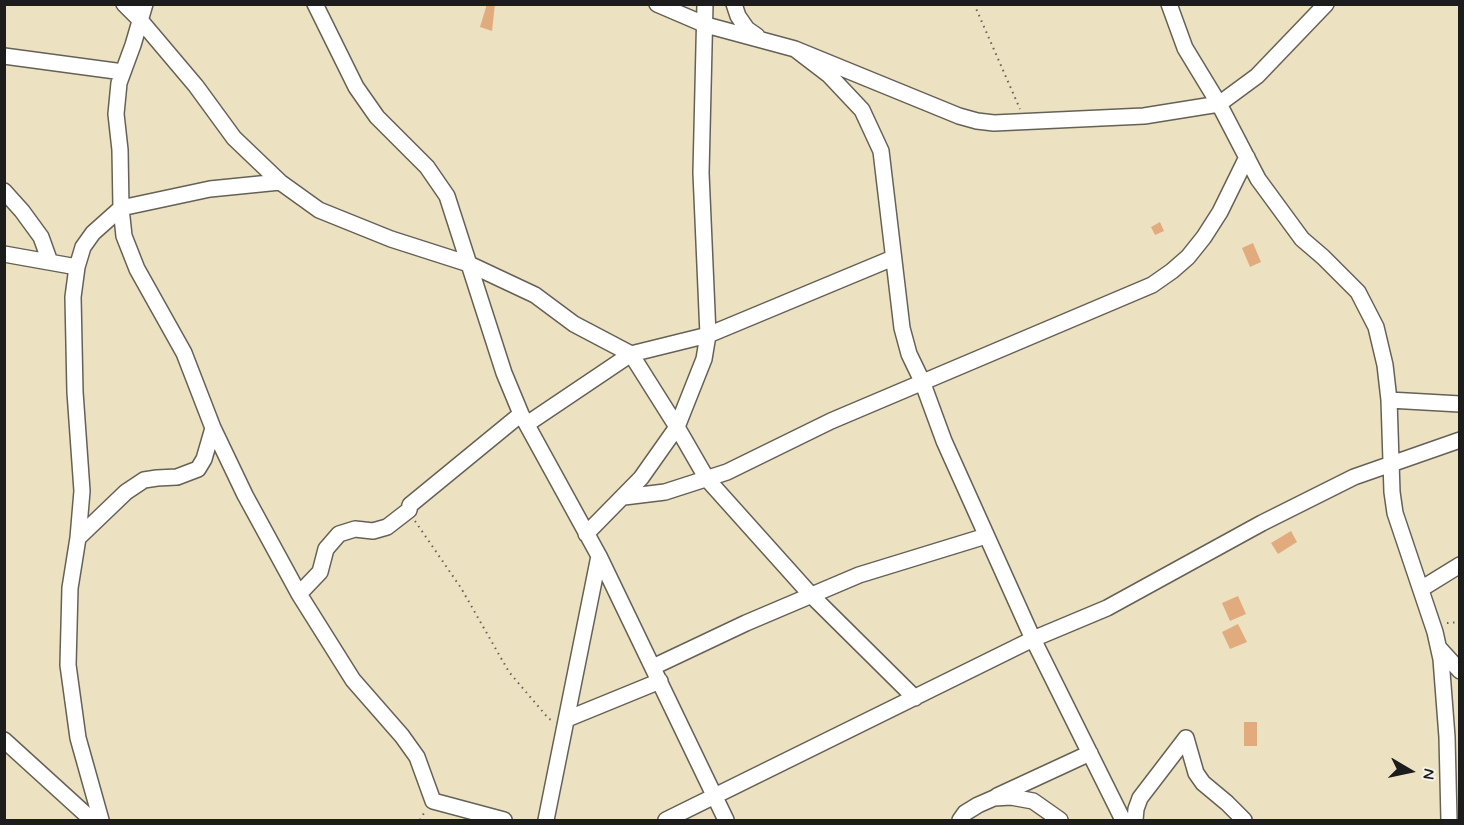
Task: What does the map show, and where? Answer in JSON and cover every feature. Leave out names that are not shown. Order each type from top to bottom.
[{"type":"street","points":[[124,4],[196,86],[234,138],[280,182],[319,210],[392,239],[469,264],[535,296],[574,324],[631,354],[707,479],[811,595],[915,698]]},
{"type":"street","points":[[145,4],[119,83],[116,114],[124,236],[137,269],[184,352],[213,428],[245,495],[299,594],[353,680],[402,736],[417,757],[433,801],[504,820]]},
{"type":"street","points":[[315,4],[356,87],[377,117],[427,167],[447,196],[504,373],[524,419],[599,556],[726,820]]},
{"type":"street","points":[[657,4],[706,25],[765,39],[795,49],[977,122],[1026,123],[1144,116],[1219,104],[1257,76],[1326,4]]},
{"type":"street","points":[[586,534],[641,478],[677,427],[704,359],[708,335],[701,173],[705,4]]},
{"type":"street","points":[[734,4],[738,16],[747,29],[765,39]]},
{"type":"street","points":[[1169,4],[1185,48],[1219,104],[1258,179],[1302,239],[1358,292],[1376,327],[1385,365],[1389,400],[1395,513],[1438,646],[1444,688],[1449,820]]},
{"type":"street","points":[[795,49],[829,75],[862,110],[881,151],[902,328],[909,354],[986,536],[1123,820]]},
{"type":"street","points":[[4,56],[123,72]]},
{"type":"street","points":[[624,497],[664,492],[727,472],[831,421],[1152,285],[1180,264],[1204,237],[1220,212],[1247,157]]},
{"type":"street","points":[[101,820],[78,738],[68,665],[70,588],[78,538],[82,491],[75,392],[73,297],[77,267],[83,247],[93,233],[121,208],[210,189],[280,182]]},
{"type":"street","points":[[4,191],[41,237],[50,262]]},
{"type":"street","points":[[4,254],[77,267]]},
{"type":"street","points":[[299,594],[320,572],[326,549],[339,534],[355,529],[373,531],[387,527],[409,510],[410,505],[524,419],[631,354],[708,335],[893,258]]},
{"type":"street","points":[[1389,400],[1460,404]]},
{"type":"street","points":[[78,538],[126,492],[144,480],[177,477],[198,469],[204,459],[213,428]]},
{"type":"street","points":[[666,820],[1034,639],[1107,608],[1262,523],[1354,477],[1460,440]]},
{"type":"street","points":[[653,667],[746,623],[859,575],[986,536]]},
{"type":"street","points":[[546,820],[599,556]]},
{"type":"street","points":[[1421,589],[1460,564]]},
{"type":"street","points":[[1438,646],[1460,671]]},
{"type":"street","points":[[567,719],[660,681]]},
{"type":"street","points":[[1447,742],[1460,722]]},
{"type":"street","points":[[1135,820],[1140,798],[1186,738],[1196,773],[1203,783],[1227,802],[1244,820]]},
{"type":"street","points":[[4,740],[92,820]]},
{"type":"street","points":[[960,820],[965,813],[978,805],[1090,753]]},
{"type":"street","points":[[994,798],[1011,797],[1033,801],[1060,820]]},
{"type":"path","points":[[974,4],[1026,123]]},
{"type":"path","points":[[409,510],[410,515],[461,588],[509,672],[549,719],[567,719]]},
{"type":"building","points":[[487,4],[495,4],[492,31],[480,27]]},
{"type":"building","points":[[1160,222],[1164,231],[1155,235],[1151,227]]},
{"type":"building","points":[[1253,243],[1261,262],[1250,267],[1242,248]]},
{"type":"building","points":[[1291,531],[1297,542],[1278,554],[1271,543]]},
{"type":"building","points":[[1238,596],[1246,614],[1230,621],[1222,603]]},
{"type":"building","points":[[1238,624],[1247,642],[1230,649],[1222,632]]},
{"type":"building","points":[[1244,722],[1257,722],[1257,746],[1244,746]]}]
